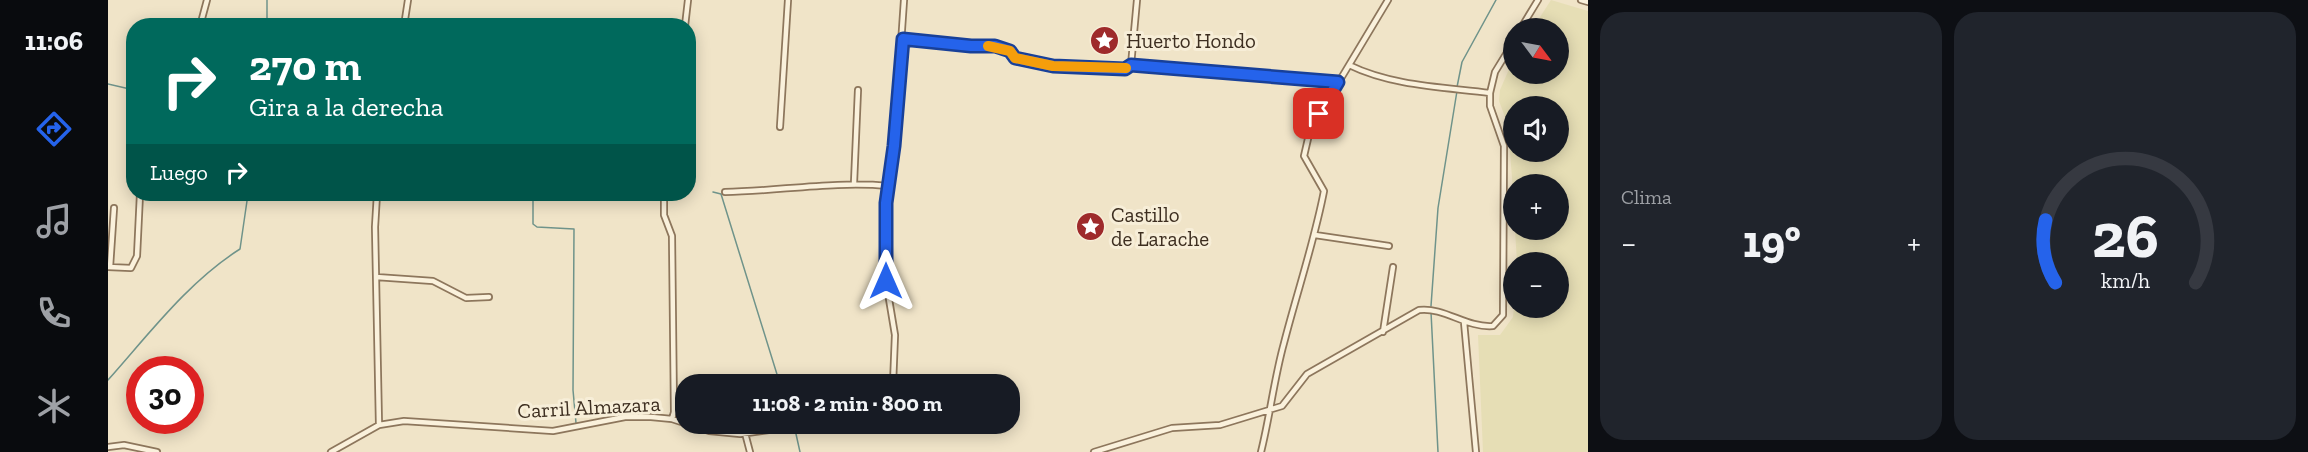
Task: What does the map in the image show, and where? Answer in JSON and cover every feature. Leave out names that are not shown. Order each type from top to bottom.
[{"type":"street","points":[[202,18],[207,0]]},
{"type":"street","points":[[405,18],[408,0]]},
{"type":"street","points":[[686,18],[688,0]]},
{"type":"street","points":[[780,127],[788,0]]},
{"type":"street","points":[[893,374],[895,335],[886,281],[886,203],[903,39],[904,0]]},
{"type":"street","points":[[1131,65],[1137,0]]},
{"type":"street","points":[[1261,452],[1272,409],[1283,345],[1315,235],[1324,191],[1304,156],[1310,130],[1388,0]]},
{"type":"street","points":[[1527,18],[1538,0]]},
{"type":"street","points":[[1581,0],[1588,2]]},
{"type":"street","points":[[903,39],[971,46],[995,46],[1010,51],[1015,58],[1053,66],[1125,69],[1131,65],[1338,82]]},
{"type":"street","points":[[1094,452],[1172,428],[1220,424],[1282,406],[1307,374],[1419,310],[1431,309],[1481,327],[1493,326],[1503,315],[1504,146],[1490,106],[1495,72],[1503,59]]},
{"type":"street","points":[[1349,65],[1361,71],[1414,85],[1491,93]]},
{"type":"street","points":[[854,183],[858,90]]},
{"type":"street","points":[[725,192],[798,189],[854,183],[888,186]]},
{"type":"street","points":[[114,208],[109,267],[131,268],[135,264],[140,201]]},
{"type":"street","points":[[377,201],[379,425]]},
{"type":"street","points":[[664,201],[664,215],[672,236],[674,412],[672,419]]},
{"type":"street","points":[[1315,235],[1389,246]]},
{"type":"street","points":[[1383,332],[1393,267]]},
{"type":"street","points":[[376,277],[433,281],[465,298],[489,297]]},
{"type":"street","points":[[1464,322],[1476,452]]},
{"type":"street","name":"Carril Almazara","points":[[331,452],[379,425],[404,421],[553,430],[625,417],[675,420]]},
{"type":"street","points":[[745,434],[750,452]]},
{"type":"street","points":[[108,447],[124,445],[157,452]]},
{"type":"shaded area","points":[[1551,0],[1588,11],[1588,452],[1483,452],[1478,335],[1500,335],[1512,318],[1569,318],[1569,252],[1516,252],[1516,240],[1569,240],[1569,174],[1512,174],[1511,162],[1569,162],[1569,96],[1503,96],[1503,112],[1499,101],[1503,83],[1569,84],[1569,18],[1539,18]]},
{"type":"waterway","points":[[267,0],[267,18]]},
{"type":"waterway","points":[[1457,87],[1462,62],[1496,0]]},
{"type":"waterway","points":[[108,84],[126,88]]},
{"type":"waterway","points":[[1431,306],[1438,208],[1457,91]]},
{"type":"waterway","points":[[713,192],[721,194],[777,374]]},
{"type":"waterway","points":[[108,380],[186,293],[221,262],[240,249],[247,201]]},
{"type":"waterway","points":[[533,201],[533,224],[537,227],[574,229],[573,390],[576,423]]},
{"type":"waterway","points":[[1431,312],[1438,452]]},
{"type":"waterway","points":[[796,434],[800,452]]},
{"type":"slow traffic","points":[[988,46],[1010,51],[1015,58],[1053,66],[1126,68]]},
{"type":"place","name":"Huerto Hondo","points":[[1105,40]]},
{"type":"place","name":"Castillo de Larache","points":[[1090,226]]},
{"type":"route","points":[[886,281],[886,203],[894,146],[903,39],[971,46],[995,46],[1010,51],[1015,58],[1053,66],[1125,69],[1131,65],[1338,82],[1319,114]]}]
